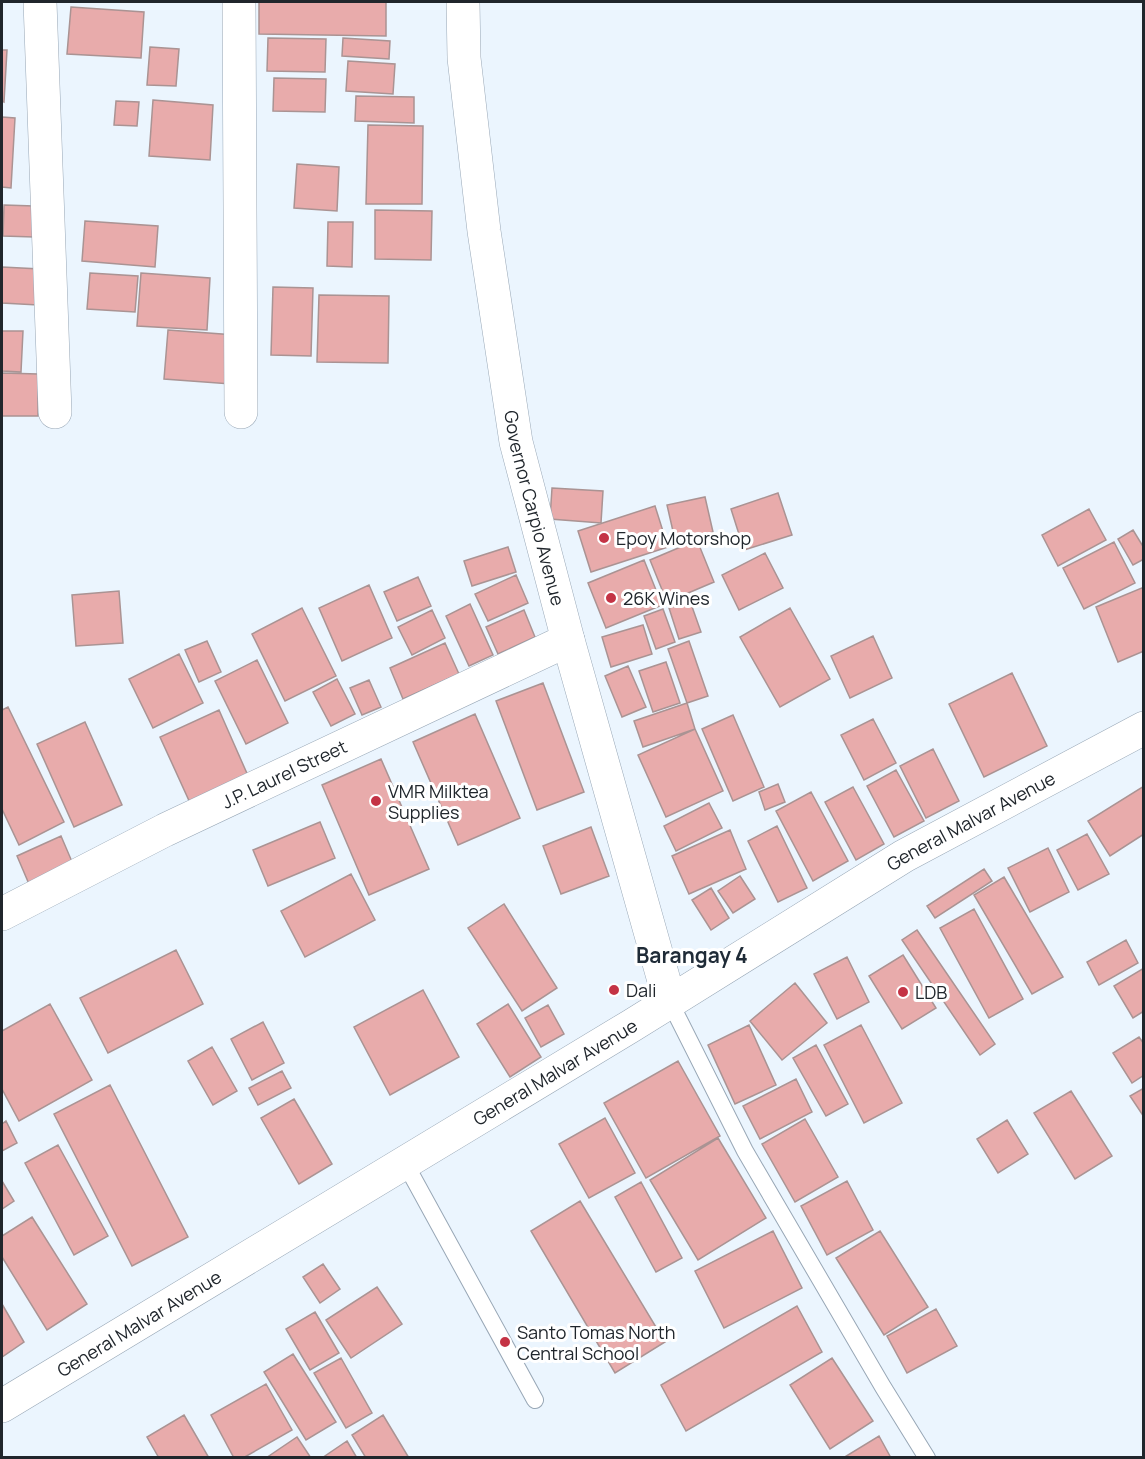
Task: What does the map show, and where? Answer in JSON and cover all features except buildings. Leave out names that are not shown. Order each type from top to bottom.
[{"type":"main road","points":[[40,2],[55,412]]},
{"type":"main road","points":[[239,2],[241,412]]},
{"type":"main road","name":"Governor Carpio Avenue","points":[[463,2],[464,58],[484,231],[516,442],[568,640],[670,1002]]},
{"type":"main road","name":"J.P. Laurel Street","points":[[2,914],[165,830],[568,640]]},
{"type":"main road","name":"General Malvar Avenue","points":[[2,1406],[670,1002],[904,856],[1143,728]]},
{"type":"lane","points":[[670,1002],[745,1151],[927,1458]]},
{"type":"lane","points":[[405,1163],[535,1400]]},
{"type":"place","name":"Epoy Motorshop","points":[[604,538]]},
{"type":"place","name":"26K Wines","points":[[611,598]]},
{"type":"place","name":"VMR Milktea Supplies","points":[[376,801]]},
{"type":"place","name":"Dali","points":[[614,990]]},
{"type":"place","name":"LDB","points":[[903,992]]},
{"type":"place","name":"Santo Tomas North Central School","points":[[505,1342]]},
{"type":"district","name":"Barangay 4","points":[[692,955]]}]
